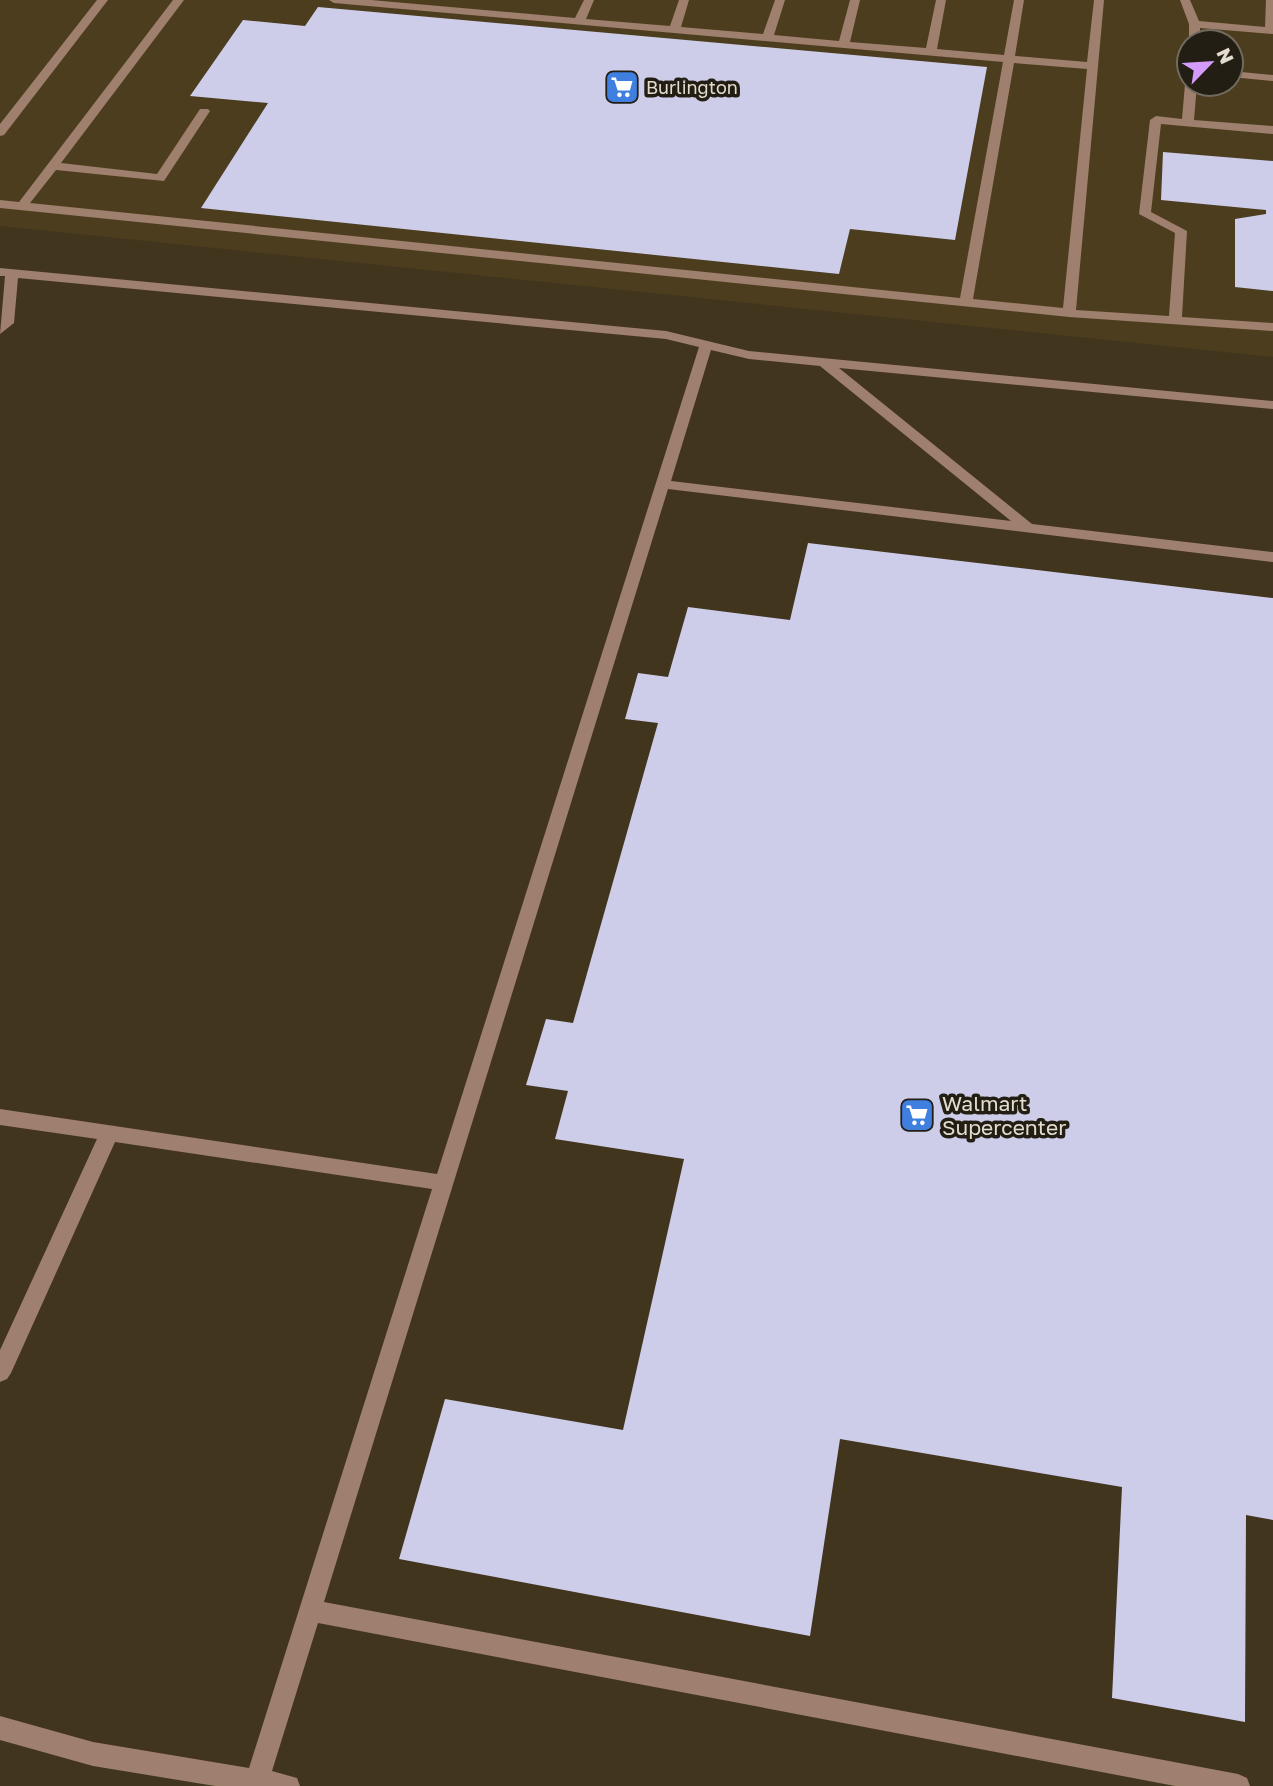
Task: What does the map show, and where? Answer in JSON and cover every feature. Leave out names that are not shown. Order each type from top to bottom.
[{"type":"lane","points":[[0,132],[103,0]]},
{"type":"lane","points":[[22,206],[179,0]]},
{"type":"lane","points":[[334,0],[437,4],[507,15],[1092,66]]},
{"type":"lane","points":[[507,15],[515,0]]},
{"type":"lane","points":[[579,21],[589,0]]},
{"type":"lane","points":[[674,30],[684,0]]},
{"type":"lane","points":[[767,38],[780,0]]},
{"type":"lane","points":[[844,45],[855,0]]},
{"type":"lane","points":[[931,52],[941,0]]},
{"type":"lane","points":[[966,302],[1019,0]]},
{"type":"lane","points":[[1069,313],[1099,0]]},
{"type":"lane","points":[[1185,0],[1195,28]]},
{"type":"lane","points":[[1195,24],[1272,31],[1271,0]]},
{"type":"lane","points":[[1245,75],[1273,78]]},
{"type":"lane","points":[[1188,123],[1190,98]]},
{"type":"lane","points":[[53,166],[160,178],[204,111]]},
{"type":"lane","points":[[1175,321],[1181,231],[1145,214],[1156,120],[1273,130]]},
{"type":"lane","points":[[0,204],[1069,313],[1273,327]]},
{"type":"lane","points":[[0,330],[7,323],[6,272],[666,335],[749,355],[1273,405]]},
{"type":"lane","points":[[256,1783],[706,345]]},
{"type":"lane","points":[[824,362],[1028,528]]},
{"type":"lane","points":[[662,484],[1273,557]]},
{"type":"lane","points":[[0,1117],[444,1184]]},
{"type":"lane","points":[[0,1373],[109,1133]]},
{"type":"lane","points":[[312,1611],[1145,1776],[1238,1786]]},
{"type":"lane","points":[[0,1728],[93,1754],[256,1783],[288,1786]]},
{"type":"shaded area","points":[[0,0],[1273,0],[1273,357],[0,226]]},
{"type":"building","points":[[318,7],[987,67],[955,240],[850,229],[839,274],[201,208],[268,103],[190,96],[243,20],[305,26]]},
{"type":"building","points":[[1163,152],[1273,161],[1273,291],[1235,287],[1235,219],[1266,214],[1266,210],[1161,200]]},
{"type":"building","name":"Walmart Supercenter","points":[[808,543],[1273,598],[1273,1520],[1246,1515],[1245,1722],[1112,1698],[1122,1487],[840,1439],[810,1636],[399,1559],[445,1399],[623,1430],[684,1159],[555,1139],[568,1091],[526,1085],[546,1019],[573,1023],[658,723],[625,719],[638,673],[668,677],[688,607],[790,620]]},
{"type":"place","name":"Burlington","points":[[622,87]]},
{"type":"place","name":"Walmart Supercenter","points":[[917,1115]]}]
